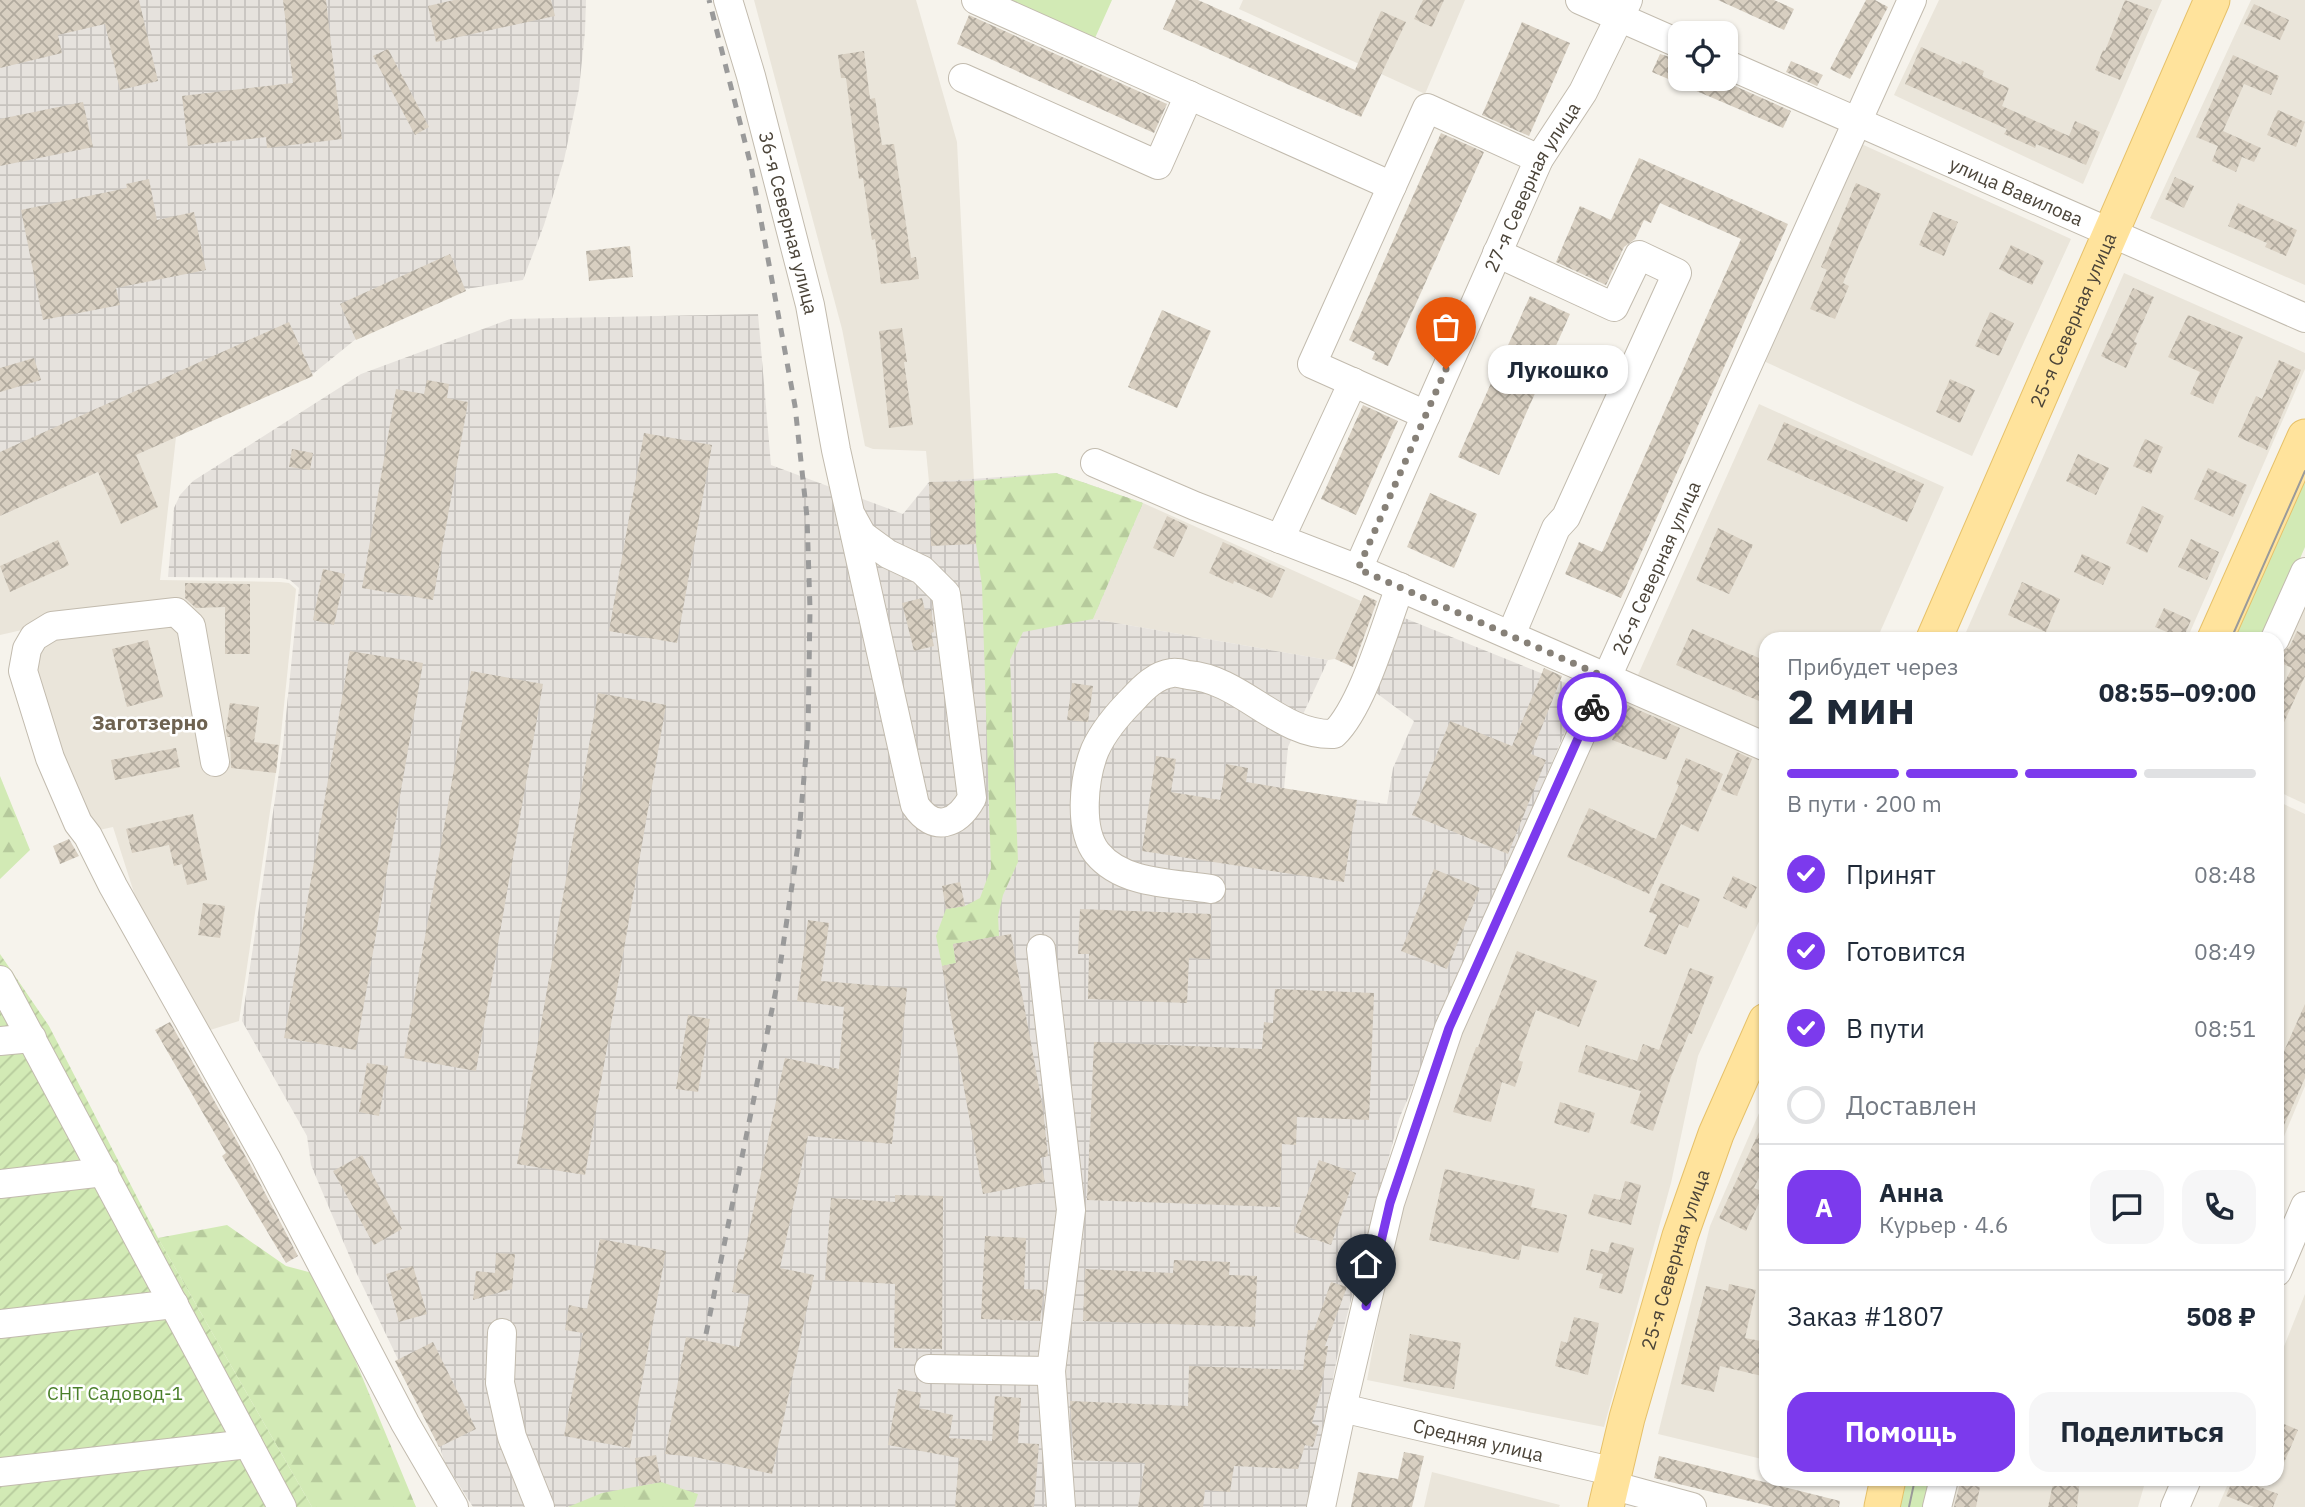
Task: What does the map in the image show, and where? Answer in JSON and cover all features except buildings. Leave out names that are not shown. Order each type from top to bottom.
[{"type":"main road","name":"25-я Северная улица","points":[[1937,632],[2212,0]]},
{"type":"main road","points":[[2219,632],[2305,437]]},
{"type":"main road","name":"25-я Северная улица","points":[[1610,1488],[1627,1418],[1680,1236],[1716,1134],[1759,1037]]},
{"type":"main road","points":[[1882,1507],[1886,1486]]},
{"type":"street","name":"36-я Северная улица","points":[[728,0],[751,76],[810,305],[836,450],[915,804],[923,816],[935,823],[951,821],[964,812],[972,798],[946,594],[922,570],[888,554],[862,535],[851,515]]},
{"type":"street","points":[[976,0],[1392,186]]},
{"type":"street","points":[[1580,0],[1624,9],[1668,36]]},
{"type":"street","name":"26-я Северная улица","points":[[1321,1507],[1390,1203],[1449,1028],[1912,0]]},
{"type":"street","name":"27-я Северная улица","points":[[1358,569],[1539,159],[1583,92],[1624,9]]},
{"type":"street","name":"улица Вавилова","points":[[1738,69],[2305,318]]},
{"type":"street","points":[[963,78],[1158,165],[1189,95]]},
{"type":"street","points":[[1426,415],[1312,364],[1427,108],[1539,159]]},
{"type":"street","points":[[1497,253],[1614,307],[1639,255],[1677,273],[1566,517],[1556,528],[1511,635]]},
{"type":"street","points":[[1280,539],[1353,382]]},
{"type":"street","points":[[1095,463],[1358,569],[1759,744]]},
{"type":"street","points":[[2279,632],[2305,572]]},
{"type":"street","points":[[1211,889],[1135,878],[1116,869],[1097,853],[1086,833],[1086,788],[1095,751],[1116,716],[1149,682],[1172,673],[1205,676],[1250,698],[1292,725],[1320,734],[1334,734],[1345,723],[1362,689],[1399,587]]},
{"type":"street","points":[[215,762],[191,626],[176,612],[52,626],[34,637],[27,649],[23,671],[50,758],[78,823],[88,836],[113,886],[266,1158],[405,1423],[454,1507]]},
{"type":"street","points":[[1041,949],[1071,1210],[1051,1371],[1061,1507]]},
{"type":"street","points":[[0,980],[282,1507]]},
{"type":"street","points":[[0,1041],[32,1038]]},
{"type":"street","points":[[0,1184],[104,1172]]},
{"type":"street","points":[[2284,1256],[2305,1206]]},
{"type":"street","points":[[0,1324],[174,1304]]},
{"type":"street","points":[[502,1333],[500,1383],[512,1437],[540,1507]]},
{"type":"street","points":[[929,1369],[1051,1371]]},
{"type":"street","name":"Средняя улица","points":[[1342,1408],[1610,1488],[1692,1507]]},
{"type":"street","points":[[0,1472],[248,1444]]},
{"type":"street","points":[[1937,1507],[1942,1486]]},
{"type":"street","points":[[2175,1507],[2184,1486]]},
{"type":"shaded area","points":[[0,0],[586,0],[579,89],[564,160],[523,280],[466,289],[356,339],[309,377],[0,516]]},
{"type":"shaded area","points":[[754,0],[916,0],[957,142],[974,481],[929,482],[926,451],[873,449],[865,446],[842,329]]},
{"type":"shaded area","points":[[1243,0],[1465,0],[1425,94],[1239,9]]},
{"type":"shaded area","points":[[1939,0],[2162,0],[2083,184],[1894,95]]},
{"type":"shaded area","points":[[2251,0],[2305,0],[2305,285],[2150,218]]},
{"type":"shaded area","points":[[1857,142],[2071,239],[1972,456],[1759,359]]},
{"type":"shaded area","points":[[2124,273],[2305,353],[2305,369],[2190,632],[1966,632]]},
{"type":"shaded area","points":[[758,314],[771,465],[903,514],[929,482],[1056,473],[1143,503],[1093,619],[1328,660],[1288,747],[1284,789],[1387,804],[1393,768],[1414,721],[1371,689],[1397,615],[1583,690],[1399,1119],[1341,1338],[1307,1507],[473,1507],[444,1461],[440,1447],[357,1274],[311,1165],[307,1136],[242,1021],[283,745],[299,588],[290,580],[281,578],[168,577],[174,508],[180,495],[193,481],[361,374],[510,319]]},
{"type":"shaded area","points":[[1759,404],[1944,487],[1880,632],[1759,632],[1759,732],[1637,677]]},
{"type":"shaded area","points":[[176,437],[160,580],[280,582],[289,583],[296,589],[280,744],[239,1021],[210,1030],[136,899],[113,827],[90,832],[22,630],[0,635],[0,516]]},
{"type":"shaded area","points":[[1143,503],[1361,601],[1335,659],[1328,660],[1093,619]]},
{"type":"shaded area","points":[[2305,590],[2305,804],[2284,794],[2284,637]]},
{"type":"shaded area","points":[[1605,691],[1759,756],[1759,921],[1698,1056],[1671,1183],[1604,1427],[1367,1380],[1399,1208],[1457,1030]]},
{"type":"shaded area","points":[[2284,804],[2305,814],[2305,1086],[2284,1136]]},
{"type":"shaded area","points":[[1759,1113],[1759,1458],[1658,1434],[1710,1226]]},
{"type":"shaded area","points":[[2305,1294],[2305,1507],[2218,1507],[2227,1486],[2284,1486],[2284,1346]]},
{"type":"shaded area","points":[[1432,1472],[1560,1505],[1424,1507]]},
{"type":"shaded area","points":[[1948,1486],[2144,1486],[2138,1507],[1944,1507]]},
{"type":"green space","points":[[1003,0],[1112,0],[1095,38],[1081,41]]},
{"type":"green space","points":[[2305,454],[2305,547],[2268,632],[2225,632]]},
{"type":"green space","points":[[1056,473],[1143,503],[1093,619],[1023,632],[1010,660],[1018,862],[1003,895],[998,916],[999,936],[953,944],[956,963],[942,966],[936,936],[946,909],[965,906],[980,898],[991,868],[982,586],[976,544],[974,481]]},
{"type":"green space","points":[[0,776],[30,850],[0,879]]},
{"type":"green space","name":"СНТ Садовод-1","points":[[0,954],[49,1026],[158,1238],[312,1507],[0,1507]]},
{"type":"green space","points":[[227,1225],[286,1266],[320,1275],[416,1507],[312,1507],[158,1238]]},
{"type":"green space","points":[[661,1482],[698,1494],[694,1507],[568,1507],[602,1493]]},
{"type":"green space","points":[[1897,1486],[1929,1486],[1935,1507],[1893,1507]]},
{"type":"tram line","points":[[2234,632],[2305,471]]},
{"type":"tram line","points":[[1909,1507],[1914,1486]]},
{"type":"railway","points":[[706,1334],[778,980],[798,845],[808,732],[810,609],[807,517],[795,406],[751,166],[709,0]]},
{"type":"way so far","points":[[1446,369],[1358,569],[1605,677],[1592,707]]},
{"type":"place","name":"Лукошко","points":[[1446,369]]},
{"type":"district","name":"Заготзерно","points":[[150,723]]},
{"type":"route","points":[[1366,1306],[1390,1203],[1449,1028],[1592,707]]}]
